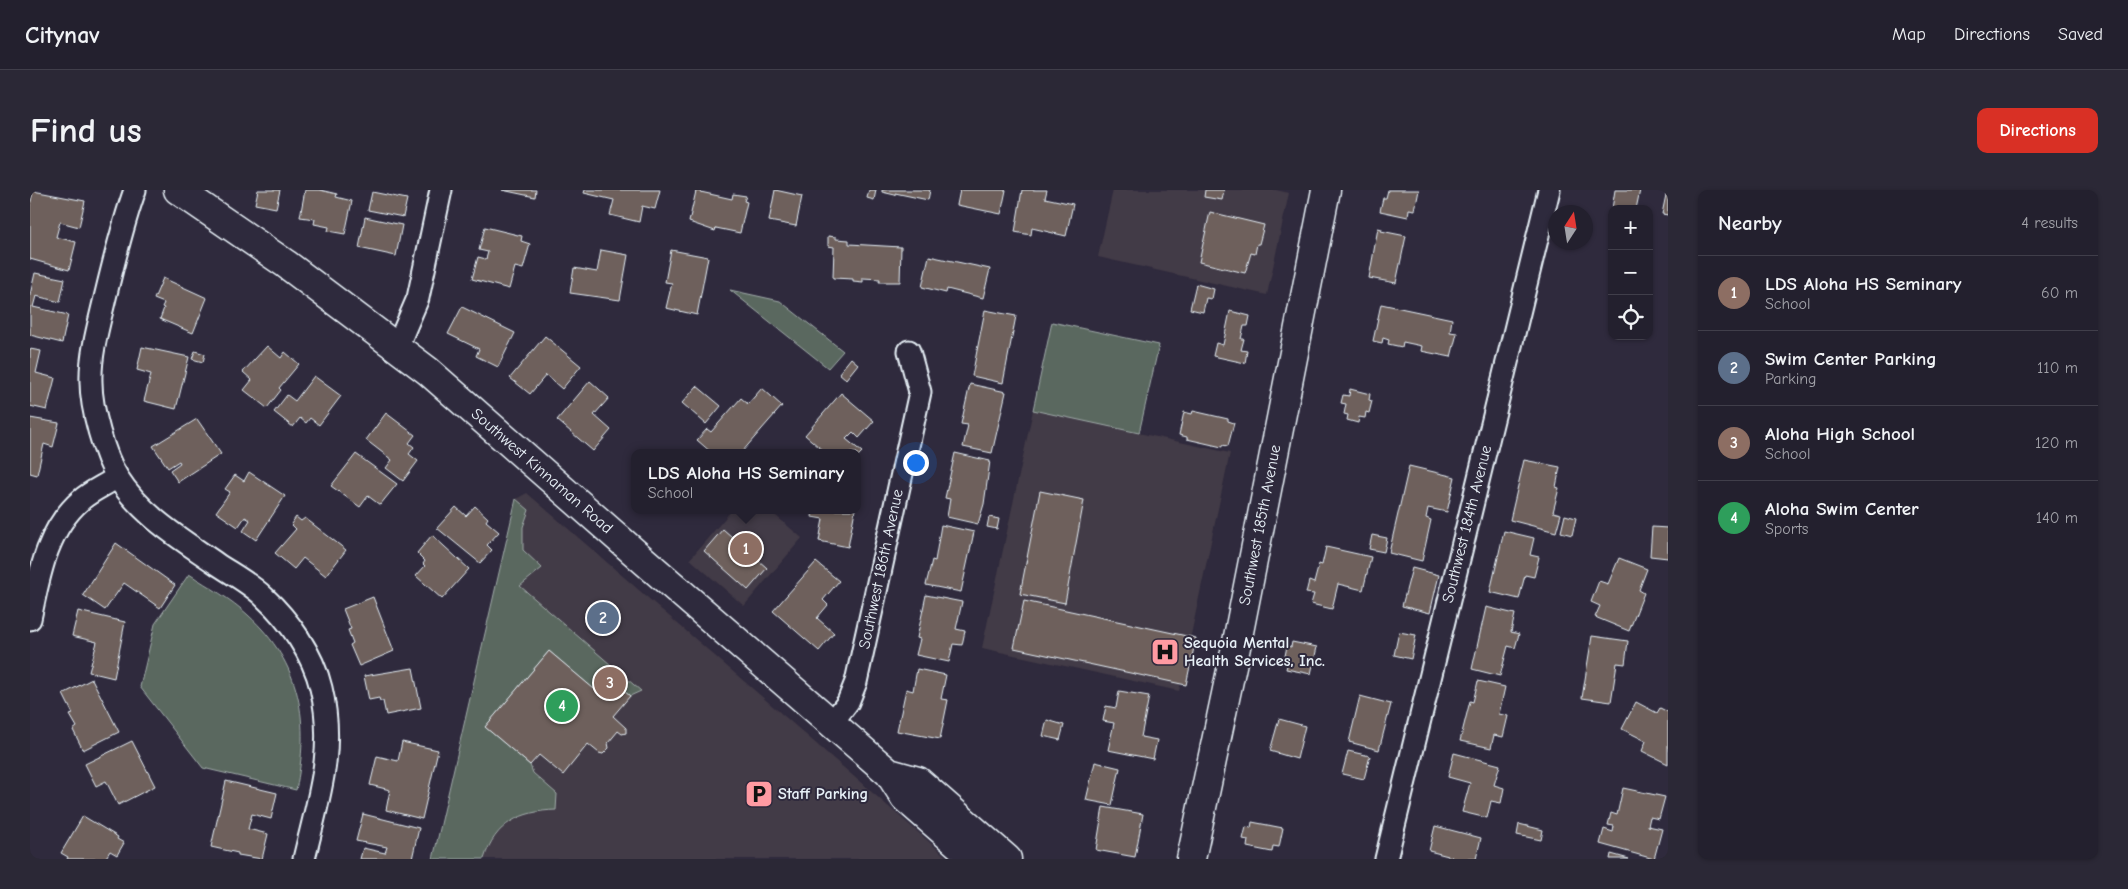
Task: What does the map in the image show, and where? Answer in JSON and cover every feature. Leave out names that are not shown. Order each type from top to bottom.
[{"type":"main road","name":"Southwest Kinnaman Road","points":[[178,190],[286,264],[428,371],[640,558],[889,773],[905,798],[975,859]]},
{"type":"main road","name":"Southwest 185th Avenue","points":[[1191,859],[1236,647],[1326,190]]},
{"type":"main road","name":"Southwest Kinnaman Road","points":[[889,773],[918,781],[1007,859]]},
{"type":"street","points":[[135,190],[96,335],[90,382],[97,427],[117,478],[140,506],[162,526],[264,596],[293,630],[314,669],[321,688],[328,733],[328,756],[304,859]]},
{"type":"street","points":[[398,347],[418,298],[441,190]]},
{"type":"street","name":"Southwest 184th Avenue","points":[[1386,859],[1548,190]]},
{"type":"street","name":"Southwest 186th Avenue","points":[[832,723],[848,702],[856,682],[920,392],[909,351]]},
{"type":"street","points":[[30,619],[45,553],[62,523],[81,500],[117,478]]},
{"type":"shaded area","points":[[1113,190],[1276,190],[1289,193],[1267,295],[1098,257]]},
{"type":"shaded area","points":[[1033,410],[1230,453],[1179,691],[982,648]]},
{"type":"shaded area","points":[[527,493],[949,859],[433,859],[516,499]]},
{"type":"shaded area","points":[[729,514],[774,514],[802,538],[744,606],[690,559]]},
{"type":"green space","points":[[730,290],[780,301],[843,351],[828,368]]},
{"type":"green space","points":[[1052,322],[1159,345],[1139,433],[1033,410]]},
{"type":"green space","points":[[516,499],[529,510],[523,527],[523,550],[542,568],[520,586],[641,691],[630,696],[606,676],[594,689],[549,651],[485,727],[530,765],[533,773],[557,794],[556,810],[532,813],[511,821],[495,836],[484,859],[433,859]]},
{"type":"green space","points":[[189,574],[227,598],[248,615],[266,634],[291,674],[301,718],[302,741],[296,790],[203,768],[140,687],[155,624]]},
{"type":"building","points":[[258,190],[280,190],[276,208],[255,204]]},
{"type":"building","points":[[305,190],[320,190],[337,194],[336,197],[352,201],[345,234],[328,231],[329,227],[314,224],[315,219],[300,217]]},
{"type":"building","points":[[502,190],[536,190],[535,197]]},
{"type":"building","points":[[585,190],[660,190],[655,209],[642,206],[639,222],[610,215],[614,200],[584,193]]},
{"type":"building","points":[[775,190],[802,196],[796,226],[769,221]]},
{"type":"building","points":[[869,190],[876,190],[874,200],[867,198]]},
{"type":"building","points":[[882,190],[930,190],[928,200],[895,193],[895,195],[882,192]]},
{"type":"building","points":[[960,190],[1006,190],[1001,214],[957,205]]},
{"type":"building","points":[[1022,190],[1047,190],[1045,198],[1073,204],[1066,236],[1032,228],[1031,235],[1015,232]]},
{"type":"building","points":[[1205,190],[1224,190],[1222,200],[1204,197]]},
{"type":"building","points":[[1388,190],[1419,190],[1415,210],[1409,209],[1408,217],[1380,211],[1383,198],[1386,198]]},
{"type":"building","points":[[1615,190],[1640,190],[1637,205],[1613,205]]},
{"type":"building","points":[[1668,190],[1668,215],[1662,214]]},
{"type":"building","points":[[33,191],[85,201],[79,227],[60,222],[56,237],[76,242],[69,270],[30,259],[30,206]]},
{"type":"building","points":[[696,191],[732,199],[733,194],[746,196],[744,201],[747,202],[740,233],[716,228],[715,231],[689,222]]},
{"type":"building","points":[[372,192],[407,199],[403,217],[368,210]]},
{"type":"building","points":[[1210,212],[1264,225],[1259,244],[1257,244],[1255,254],[1251,253],[1245,273],[1199,262]]},
{"type":"building","points":[[365,217],[402,225],[396,256],[359,248]]},
{"type":"building","points":[[485,227],[522,236],[521,241],[530,244],[523,269],[515,267],[509,289],[472,279],[478,257],[486,259],[488,252],[479,250]]},
{"type":"building","points":[[1378,228],[1382,229],[1381,231],[1406,236],[1396,283],[1369,278]]},
{"type":"building","points":[[828,236],[849,240],[849,244],[901,247],[900,282],[879,282],[880,279],[863,278],[863,282],[853,281],[853,279],[833,278],[834,247],[828,246]]},
{"type":"building","points":[[601,250],[628,255],[620,300],[570,293],[574,268],[597,272]]},
{"type":"building","points":[[671,250],[708,257],[697,315],[666,308],[672,283],[665,282]]},
{"type":"building","points":[[929,256],[990,269],[983,298],[947,289],[946,293],[922,287]]},
{"type":"building","points":[[35,273],[65,279],[60,302],[36,296],[33,307],[68,315],[62,343],[30,335],[30,295]]},
{"type":"building","points":[[163,278],[207,298],[193,333],[160,319],[164,303],[154,299]]},
{"type":"building","points":[[1196,284],[1214,289],[1212,299],[1206,298],[1203,312],[1190,309]]},
{"type":"building","points":[[1381,304],[1452,319],[1450,332],[1457,333],[1451,357],[1421,351],[1422,346],[1403,342],[1402,347],[1388,344],[1389,340],[1383,338],[1382,343],[1373,341]]},
{"type":"building","points":[[462,307],[515,333],[498,367],[476,356],[479,349],[448,334]]},
{"type":"building","points":[[985,310],[1016,316],[1003,383],[972,376]]},
{"type":"building","points":[[1230,311],[1250,316],[1248,326],[1244,326],[1241,339],[1244,339],[1241,350],[1247,351],[1245,363],[1213,356],[1216,343],[1223,345]]},
{"type":"building","points":[[545,336],[581,366],[562,389],[546,375],[530,394],[510,378]]},
{"type":"building","points":[[267,346],[281,358],[285,352],[299,364],[279,388],[281,390],[267,408],[244,390],[252,380],[243,372]]},
{"type":"building","points":[[142,347],[189,357],[176,409],[144,401],[151,374],[137,370]]},
{"type":"building","points":[[30,349],[41,351],[36,373],[55,378],[47,410],[30,406]]},
{"type":"building","points":[[195,351],[205,354],[203,362],[192,359]]},
{"type":"building","points":[[851,358],[858,364],[846,379],[839,373]]},
{"type":"building","points":[[314,376],[341,396],[319,425],[310,418],[306,423],[300,418],[293,427],[274,412],[287,395],[295,401]]},
{"type":"building","points":[[590,381],[609,398],[594,415],[611,430],[593,451],[557,420]]},
{"type":"building","points":[[970,384],[1006,392],[992,453],[963,447],[968,425],[961,424]]},
{"type":"building","points":[[697,386],[721,406],[706,424],[682,403]]},
{"type":"building","points":[[762,388],[782,406],[744,449],[707,449],[697,440],[707,429],[711,432],[741,398],[748,404]]},
{"type":"building","points":[[1350,389],[1370,394],[1369,400],[1372,401],[1369,413],[1366,412],[1365,418],[1359,417],[1358,423],[1347,420],[1348,415],[1344,414],[1346,404],[1341,403],[1343,395],[1349,396]]},
{"type":"building","points":[[841,393],[874,421],[859,438],[853,432],[846,439],[858,449],[821,449],[805,435]]},
{"type":"building","points":[[1193,411],[1228,419],[1228,421],[1234,423],[1228,446],[1222,445],[1222,447],[1187,439],[1187,437],[1179,435],[1184,412],[1192,414]]},
{"type":"building","points":[[386,413],[415,435],[409,443],[414,447],[409,454],[418,461],[403,481],[386,468],[392,460],[366,440]]},
{"type":"building","points":[[30,418],[59,423],[53,447],[44,444],[37,475],[30,473]]},
{"type":"building","points":[[197,419],[221,454],[178,482],[170,470],[180,463],[179,461],[168,468],[153,446]]},
{"type":"building","points":[[955,453],[990,461],[984,504],[978,524],[947,517],[950,499],[945,498]]},
{"type":"building","points":[[356,454],[397,484],[380,505],[368,496],[360,507],[331,486]]},
{"type":"building","points":[[1524,460],[1560,467],[1556,487],[1559,488],[1553,512],[1561,514],[1556,532],[1510,520]]},
{"type":"building","points":[[1409,466],[1455,477],[1447,512],[1428,508],[1426,518],[1431,520],[1422,561],[1389,553]]},
{"type":"building","points":[[249,472],[285,496],[256,540],[243,531],[250,520],[245,517],[238,527],[216,512],[230,492],[225,489],[235,475],[244,481]]},
{"type":"building","points":[[1040,491],[1084,500],[1065,603],[1020,594]]},
{"type":"building","points":[[475,506],[488,518],[486,521],[499,532],[487,545],[492,550],[480,563],[437,528],[456,507],[466,516]]},
{"type":"building","points":[[812,514],[854,514],[848,547],[819,541],[823,519],[812,517]]},
{"type":"building","points":[[1565,515],[1576,518],[1572,535],[1561,532]]},
{"type":"building","points":[[296,517],[301,521],[305,518],[346,550],[326,576],[303,558],[294,569],[275,553],[296,529],[291,524]]},
{"type":"building","points":[[989,517],[999,519],[997,529],[987,527]]},
{"type":"building","points":[[941,525],[974,532],[961,592],[926,585],[932,560],[935,561]]},
{"type":"building","points":[[1652,527],[1668,528],[1668,558],[1650,556]]},
{"type":"building","points":[[723,529],[767,568],[748,590],[704,551]]},
{"type":"building","points":[[1504,531],[1534,538],[1530,555],[1539,557],[1534,577],[1525,575],[1519,599],[1490,592]]},
{"type":"building","points":[[432,535],[469,569],[442,599],[416,576],[425,566],[423,564],[425,561],[417,553]]},
{"type":"building","points":[[1372,535],[1387,538],[1384,552],[1369,549]]},
{"type":"building","points":[[116,543],[175,585],[160,608],[124,583],[105,610],[83,595]]},
{"type":"building","points":[[1326,547],[1371,557],[1363,590],[1338,584],[1332,609],[1311,604],[1314,594],[1306,593],[1309,581],[1314,583],[1319,564],[1322,565]]},
{"type":"building","points":[[1619,558],[1647,569],[1639,590],[1644,593],[1629,631],[1595,617],[1600,606],[1591,602],[1599,581],[1608,584]]},
{"type":"building","points":[[816,562],[839,581],[823,600],[828,605],[817,618],[834,633],[819,651],[773,611]]},
{"type":"building","points":[[1412,568],[1439,575],[1430,613],[1402,606]]},
{"type":"building","points":[[926,595],[962,602],[956,629],[965,631],[962,645],[953,644],[949,662],[916,655],[920,639],[917,638]]},
{"type":"building","points":[[373,597],[394,651],[359,666],[350,645],[353,643],[348,630],[351,629],[343,609]]},
{"type":"building","points":[[1024,601],[1196,638],[1186,685],[1014,648]]},
{"type":"building","points":[[1486,607],[1515,614],[1511,632],[1519,634],[1515,648],[1508,646],[1500,676],[1472,669]]},
{"type":"building","points":[[78,611],[125,622],[114,678],[89,672],[97,642],[72,636]]},
{"type":"building","points":[[1399,632],[1416,635],[1411,659],[1394,655]]},
{"type":"building","points":[[1592,636],[1628,641],[1625,664],[1617,663],[1611,702],[1582,698]]},
{"type":"building","points":[[1292,642],[1317,647],[1311,674],[1286,669],[1289,657],[1285,656],[1287,646],[1291,647]]},
{"type":"building","points":[[549,651],[594,689],[606,676],[630,696],[613,716],[626,728],[626,733],[622,734],[618,731],[608,743],[609,748],[603,754],[588,744],[563,775],[539,755],[530,765],[485,727]]},
{"type":"building","points":[[413,668],[421,708],[386,715],[383,701],[380,701],[379,698],[369,700],[364,676]]},
{"type":"building","points":[[917,669],[946,675],[941,699],[948,700],[940,739],[897,731],[906,689],[913,691]]},
{"type":"building","points":[[92,679],[119,732],[83,750],[73,730],[77,727],[70,715],[73,714],[63,694]]},
{"type":"building","points":[[1478,681],[1505,687],[1499,714],[1508,716],[1503,737],[1494,735],[1491,748],[1460,741],[1470,701],[1473,702]]},
{"type":"building","points":[[1119,691],[1149,696],[1141,737],[1157,740],[1153,759],[1108,750],[1114,723],[1103,721],[1106,706],[1116,708]]},
{"type":"building","points":[[1360,696],[1391,704],[1379,750],[1349,742]]},
{"type":"building","points":[[1636,702],[1657,713],[1660,708],[1668,712],[1668,764],[1642,751],[1646,741],[1622,729]]},
{"type":"building","points":[[1279,719],[1305,726],[1297,759],[1270,751]]},
{"type":"building","points":[[1047,720],[1064,725],[1060,740],[1043,736]]},
{"type":"building","points":[[132,741],[155,786],[118,805],[106,781],[96,786],[85,764]]},
{"type":"building","points":[[402,742],[438,750],[422,819],[386,810],[390,790],[370,785],[377,756],[398,761]]},
{"type":"building","points":[[1348,751],[1370,756],[1364,779],[1342,774]]},
{"type":"building","points":[[1454,753],[1500,765],[1494,785],[1504,788],[1501,803],[1491,801],[1487,818],[1462,812],[1470,783],[1448,777]]},
{"type":"building","points":[[1095,762],[1120,768],[1112,805],[1086,800]]},
{"type":"building","points":[[226,781],[277,793],[271,819],[252,814],[248,829],[268,834],[262,859],[238,855],[238,853],[211,847]]},
{"type":"building","points":[[1623,788],[1665,797],[1659,819],[1650,817],[1648,826],[1662,829],[1654,859],[1600,844],[1604,829],[1613,832],[1614,826],[1608,825],[1611,813],[1617,815]]},
{"type":"building","points":[[1103,807],[1143,814],[1135,857],[1096,850]]},
{"type":"building","points":[[363,814],[419,828],[412,859],[360,859],[363,848],[385,853],[387,847],[356,841]]},
{"type":"building","points":[[83,816],[118,837],[117,839],[124,843],[117,855],[110,851],[105,859],[67,859],[68,857],[61,853]]},
{"type":"building","points":[[1252,822],[1283,828],[1279,847],[1273,846],[1272,852],[1247,847],[1248,840],[1243,839],[1246,827],[1251,828]]},
{"type":"building","points":[[1519,824],[1543,830],[1541,840],[1517,835]]},
{"type":"building","points":[[1435,826],[1481,838],[1476,859],[1451,859],[1452,857],[1429,851]]},
{"type":"building","points":[[1611,854],[1629,859],[1610,859]]},
{"type":"place","name":"LDS Aloha HS Seminary","points":[[746,549]]},
{"type":"place","name":"Swim Center Parking","points":[[603,618]]},
{"type":"place","name":"Sequoia Mental Health Services, Inc.","points":[[1165,652]]},
{"type":"place","name":"Aloha High School","points":[[610,683]]},
{"type":"place","name":"Aloha Swim Center","points":[[562,706]]},
{"type":"place","name":"Staff Parking","points":[[759,794]]}]
